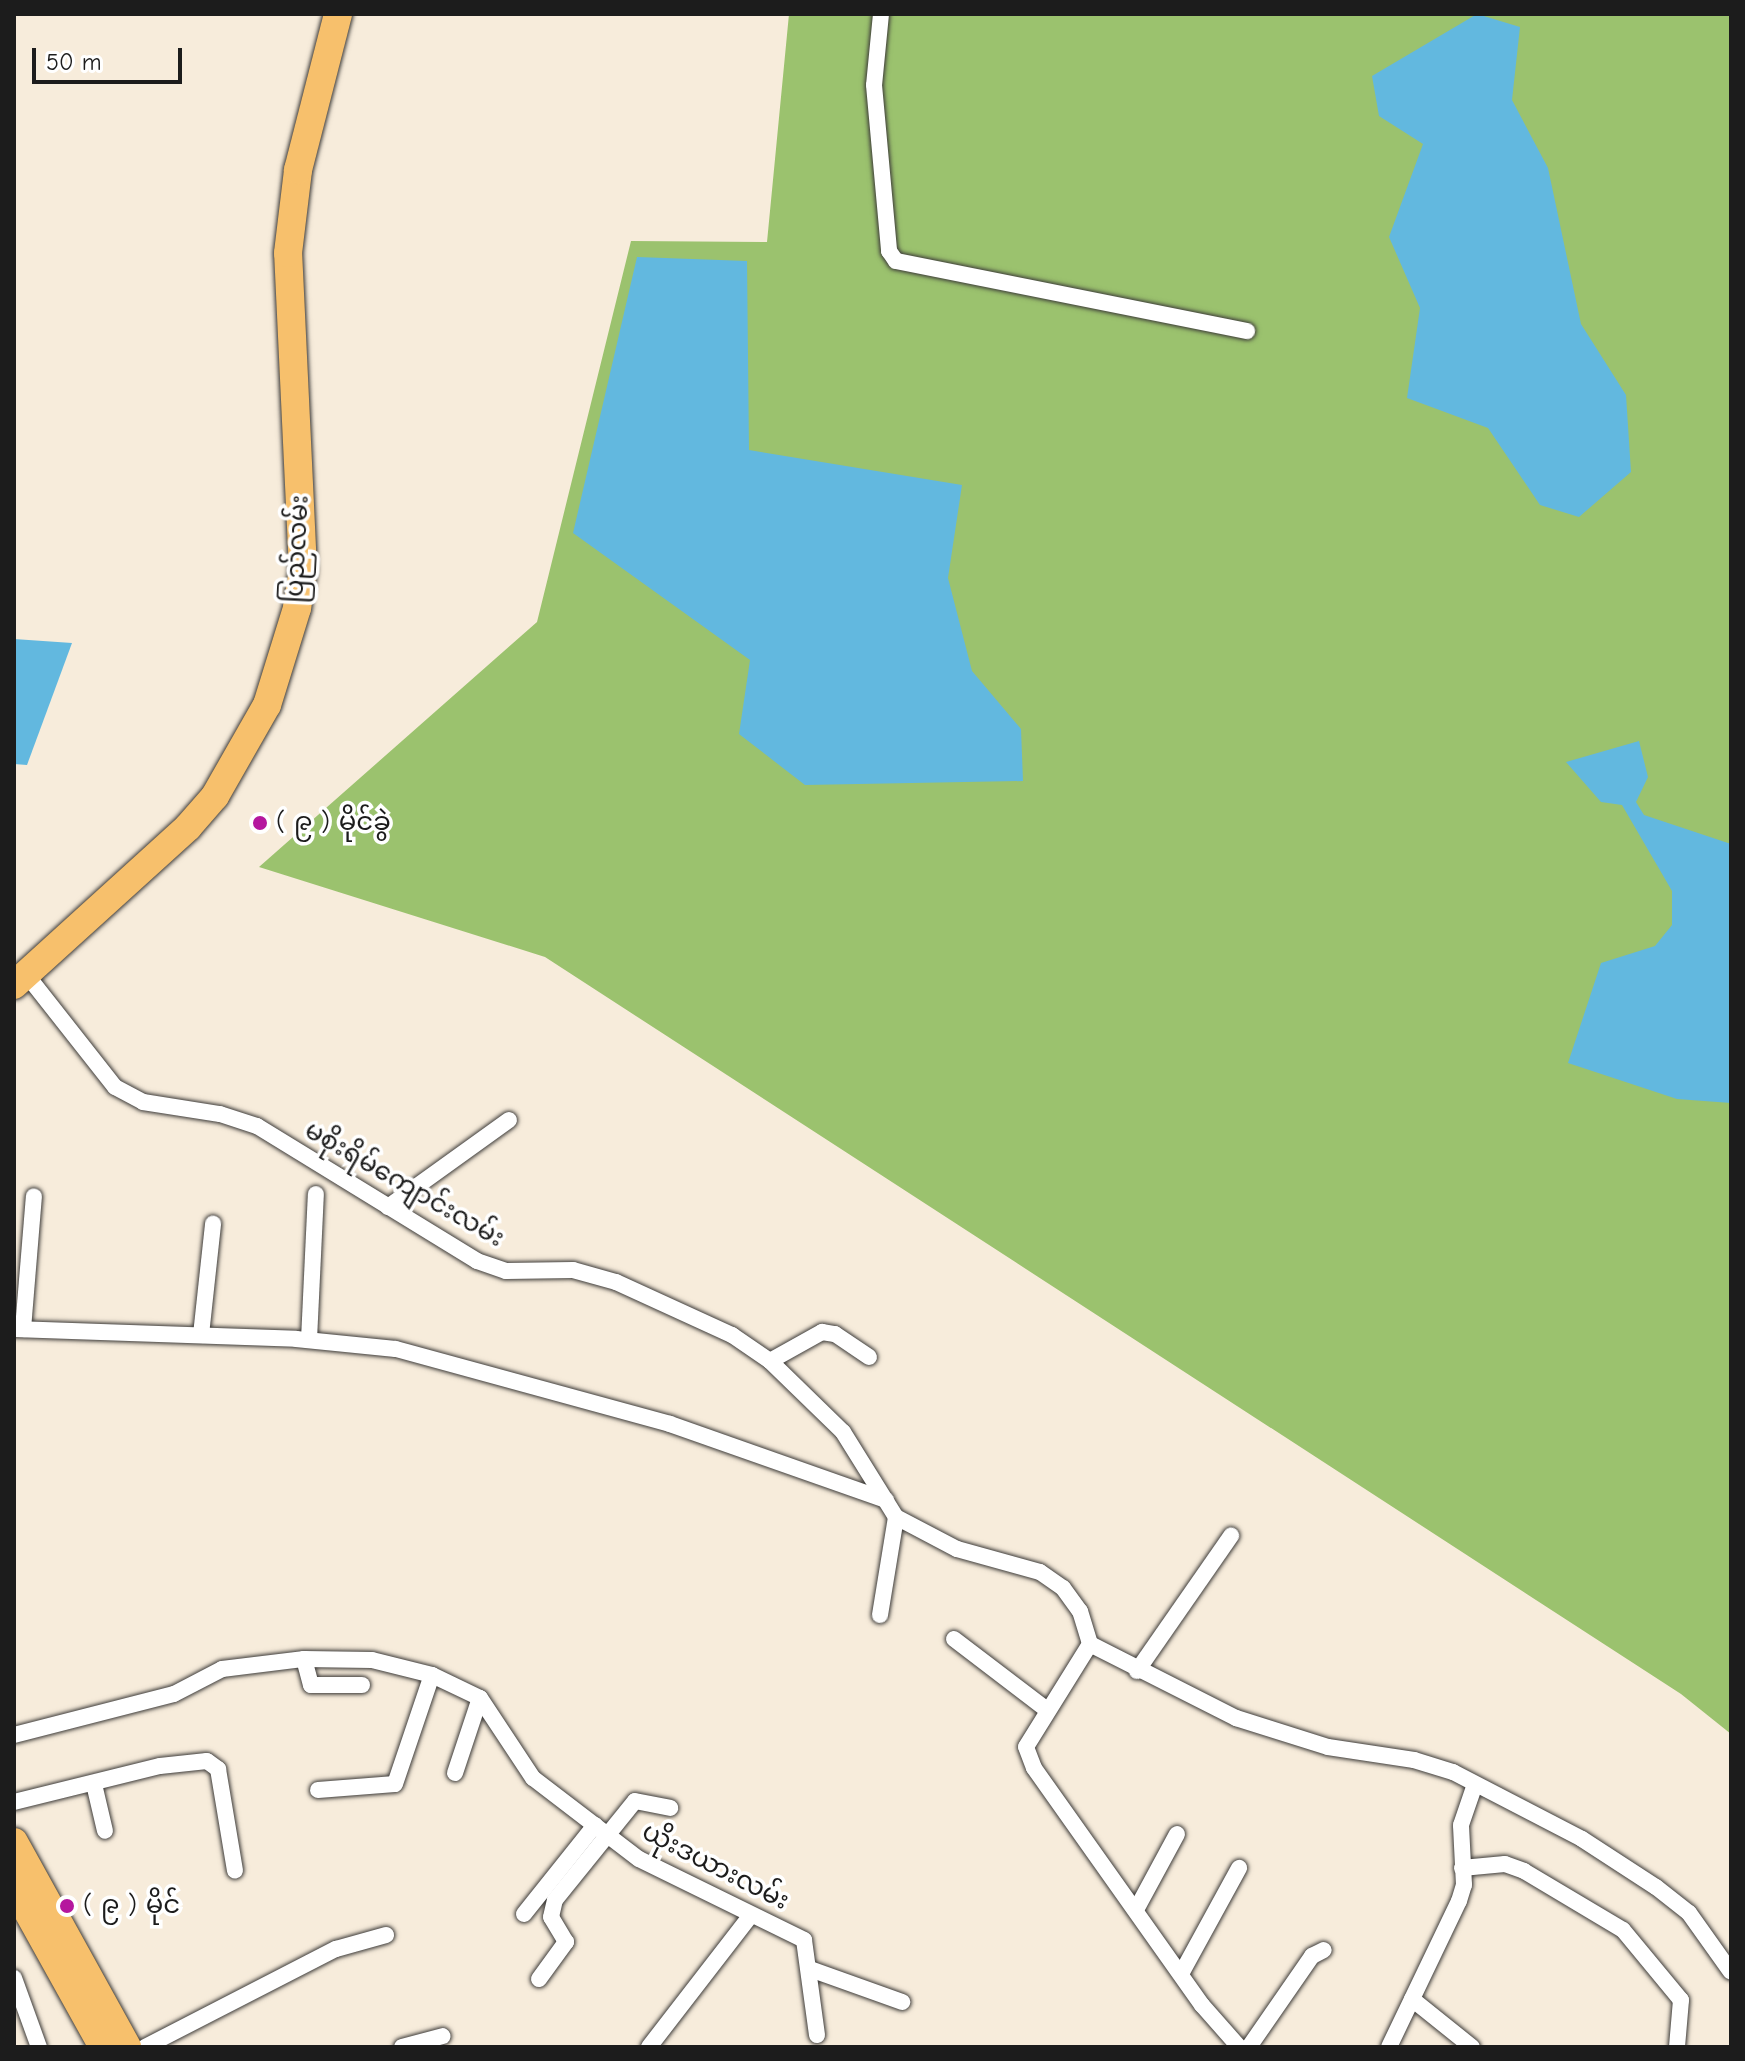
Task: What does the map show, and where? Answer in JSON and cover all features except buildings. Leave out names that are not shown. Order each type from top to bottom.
[{"type":"highway","name":"ပြည်လမ်း","points":[[20,980],[215,796],[272,690],[297,608],[304,544],[288,253],[298,170],[338,14]]},
{"type":"highway","points":[[14,1842],[22,1895],[103,2047]]},
{"type":"highway","points":[[22,1895],[127,2047]]},
{"type":"street","points":[[881,14],[874,85],[889,251],[896,261],[1247,331]]},
{"type":"street","name":"မစိုးရိမ်ကျောင်းလမ်း","points":[[20,980],[115,1087],[143,1102],[220,1114],[257,1126],[477,1261],[506,1271],[573,1270],[661,1298],[770,1361],[843,1432],[896,1517]]},
{"type":"street","points":[[388,1207],[509,1120]]},
{"type":"street","points":[[309,1340],[316,1194]]},
{"type":"street","points":[[34,1196],[18,1329],[309,1340],[396,1349],[670,1424],[886,1500]]},
{"type":"street","points":[[201,1335],[213,1224]]},
{"type":"street","points":[[770,1361],[822,1332],[835,1334],[869,1357]]},
{"type":"street","points":[[880,1615],[896,1517],[957,1549],[1040,1572],[1063,1588],[1080,1611],[1090,1644],[1137,1671],[1236,1718],[1328,1747],[1414,1760],[1475,1784],[1582,1839],[1656,1887],[1689,1913],[1731,1972]]},
{"type":"street","points":[[1137,1671],[1231,1536]]},
{"type":"street","points":[[954,1639],[1046,1709]]},
{"type":"street","points":[[1090,1644],[1046,1709],[1026,1747],[1034,1768],[1137,1908],[1181,1974],[1239,2047]]},
{"type":"street","points":[[304,1659],[311,1685],[362,1685]]},
{"type":"street","points":[[14,1735],[174,1694],[222,1669],[304,1659],[372,1660],[432,1675],[480,1698],[455,1773]]},
{"type":"street","points":[[318,1790],[395,1784],[432,1675]]},
{"type":"street","name":"ယိုးဒယားလမ်း","points":[[480,1698],[533,1778],[600,1830],[639,1859],[804,1940],[817,2035]]},
{"type":"street","points":[[14,1802],[160,1766],[207,1761],[218,1769],[235,1871]]},
{"type":"street","points":[[94,1784],[105,1831]]},
{"type":"street","points":[[1389,2047],[1459,1901],[1461,1825],[1475,1784]]},
{"type":"street","points":[[524,1914],[600,1830],[639,1798],[670,1808]]},
{"type":"street","points":[[539,1979],[566,1942],[551,1917],[555,1900],[600,1830]]},
{"type":"street","points":[[1137,1908],[1177,1834]]},
{"type":"street","points":[[1462,1868],[1505,1864],[1524,1871],[1623,1930],[1681,2000],[1677,2047]]},
{"type":"street","points":[[1181,1974],[1239,1868]]},
{"type":"street","points":[[649,2047],[751,1915]]},
{"type":"street","points":[[145,2047],[336,1949],[386,1935]]},
{"type":"street","points":[[1249,2047],[1312,1956],[1324,1950]]},
{"type":"street","points":[[810,1969],[902,2002]]},
{"type":"street","points":[[14,1978],[39,2047]]},
{"type":"street","points":[[1412,1999],[1472,2047]]},
{"type":"street","points":[[402,2047],[443,2036]]},
{"type":"green space","points":[[789,14],[1731,14],[1731,1734],[1681,1694],[545,957],[259,867],[537,622],[631,241],[767,242]]},
{"type":"water","points":[[1477,14],[1520,27],[1512,100],[1548,168],[1581,324],[1626,395],[1631,472],[1579,517],[1540,505],[1488,428],[1407,398],[1420,308],[1389,237],[1423,144],[1379,116],[1372,76]]},
{"type":"water","points":[[637,257],[747,261],[749,450],[962,485],[948,578],[972,671],[1021,729],[1023,781],[805,785],[739,734],[750,660],[573,533]]},
{"type":"water","points":[[14,639],[72,643],[27,765],[14,764]]},
{"type":"water","points":[[1639,741],[1648,777],[1636,802],[1644,815],[1731,844],[1731,1103],[1677,1099],[1568,1063],[1601,963],[1655,946],[1672,925],[1672,891],[1622,805],[1601,802],[1566,762]]},
{"type":"place","name":"( ၉ ) မိုင်ခွဲ","points":[[260,823]]},
{"type":"place","name":"( ၉ ) မိုင်","points":[[67,1906]]}]
